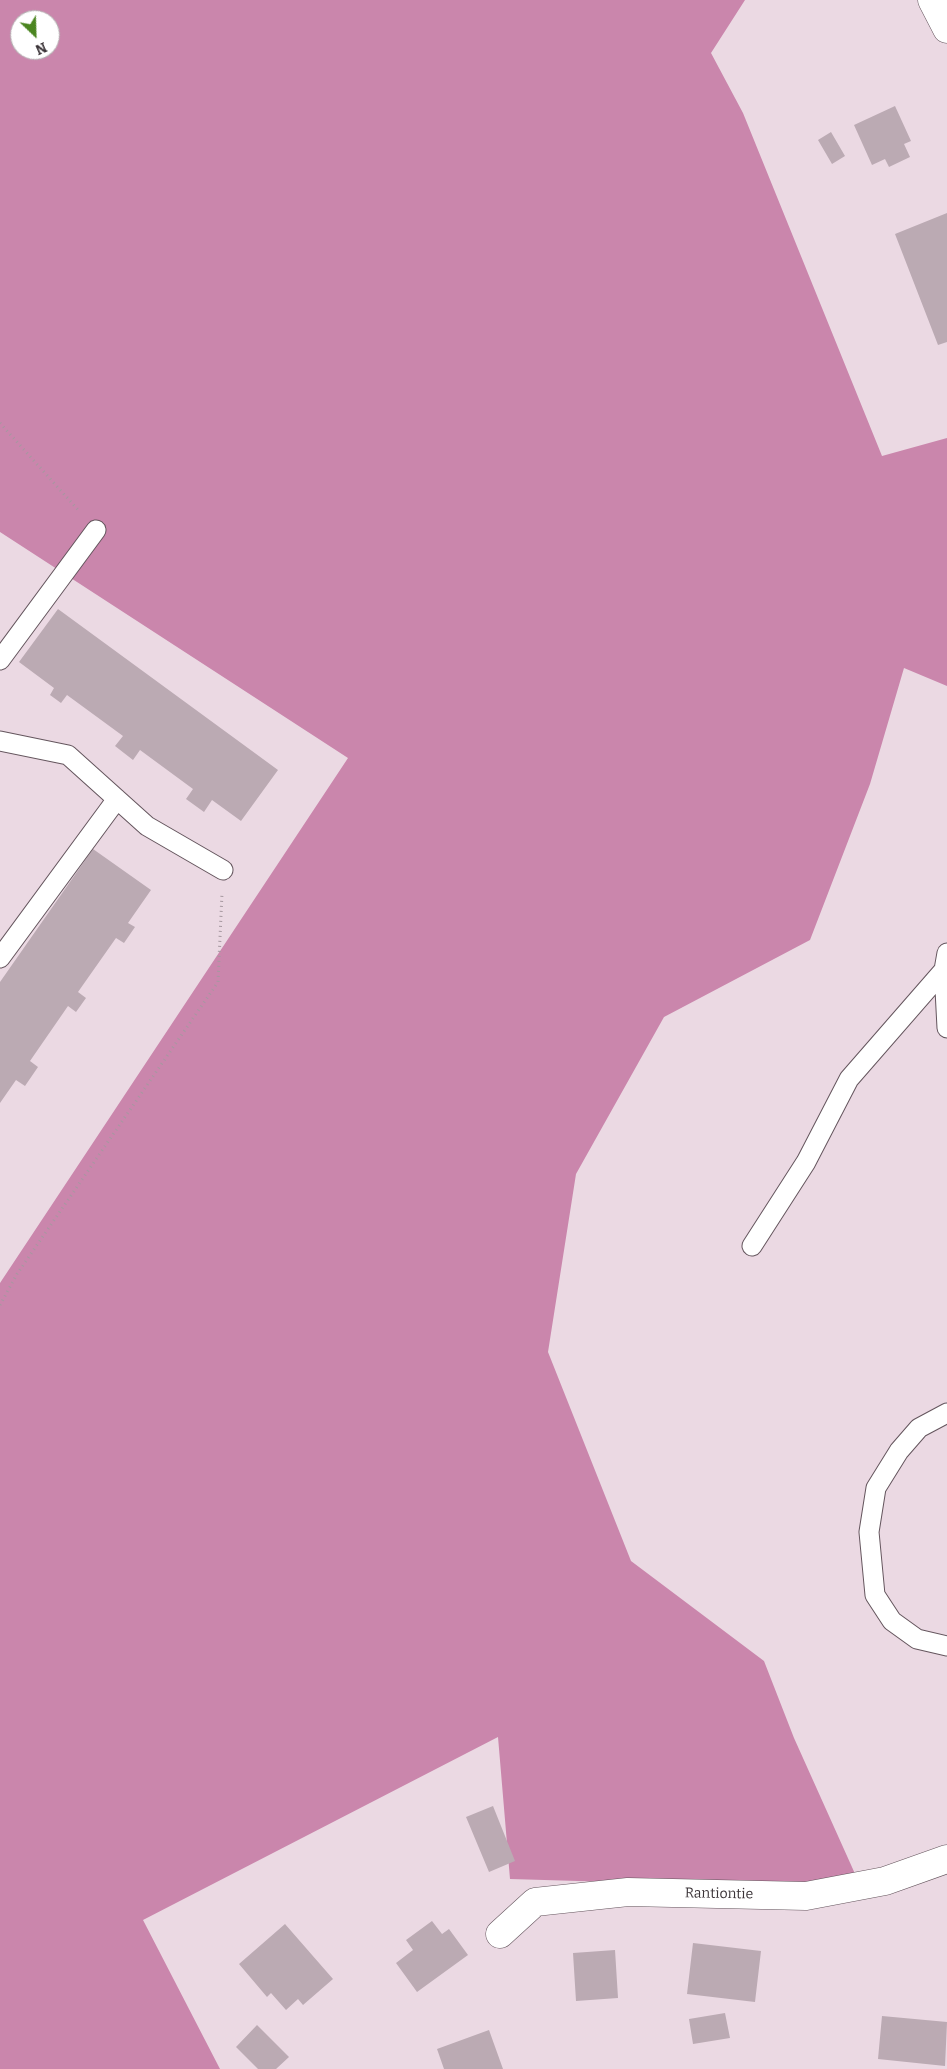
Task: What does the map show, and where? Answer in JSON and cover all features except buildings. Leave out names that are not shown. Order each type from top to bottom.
[{"type":"street","points":[[932,0],[947,28]]},
{"type":"street","name":"Rantiontie","points":[[500,1934],[535,1902],[628,1892],[806,1896],[885,1881],[947,1858]]},
{"type":"lane","points":[[0,660],[96,530]]},
{"type":"lane","points":[[0,742],[68,755],[147,826],[223,870]]},
{"type":"lane","points":[[0,958],[118,799]]},
{"type":"lane","points":[[945,961],[947,1028]]},
{"type":"lane","points":[[752,1246],[806,1162],[849,1079],[945,961]]},
{"type":"lane","points":[[947,1413],[919,1428],[899,1451],[876,1488],[869,1532],[875,1595],[892,1621],[917,1639],[947,1646]]},
{"type":"path","points":[[0,423],[96,530]]},
{"type":"path","points":[[0,1306],[17,1274],[218,982],[223,870]]},
{"type":"shaded area","points":[[0,0],[745,0],[711,53],[743,113],[882,456],[947,438],[947,686],[904,668],[870,784],[810,940],[664,1017],[576,1174],[548,1352],[631,1561],[764,1661],[794,1738],[856,1876],[784,1887],[510,1879],[498,1737],[143,1920],[220,2069],[0,2069],[0,1283],[348,758],[0,532]]}]
